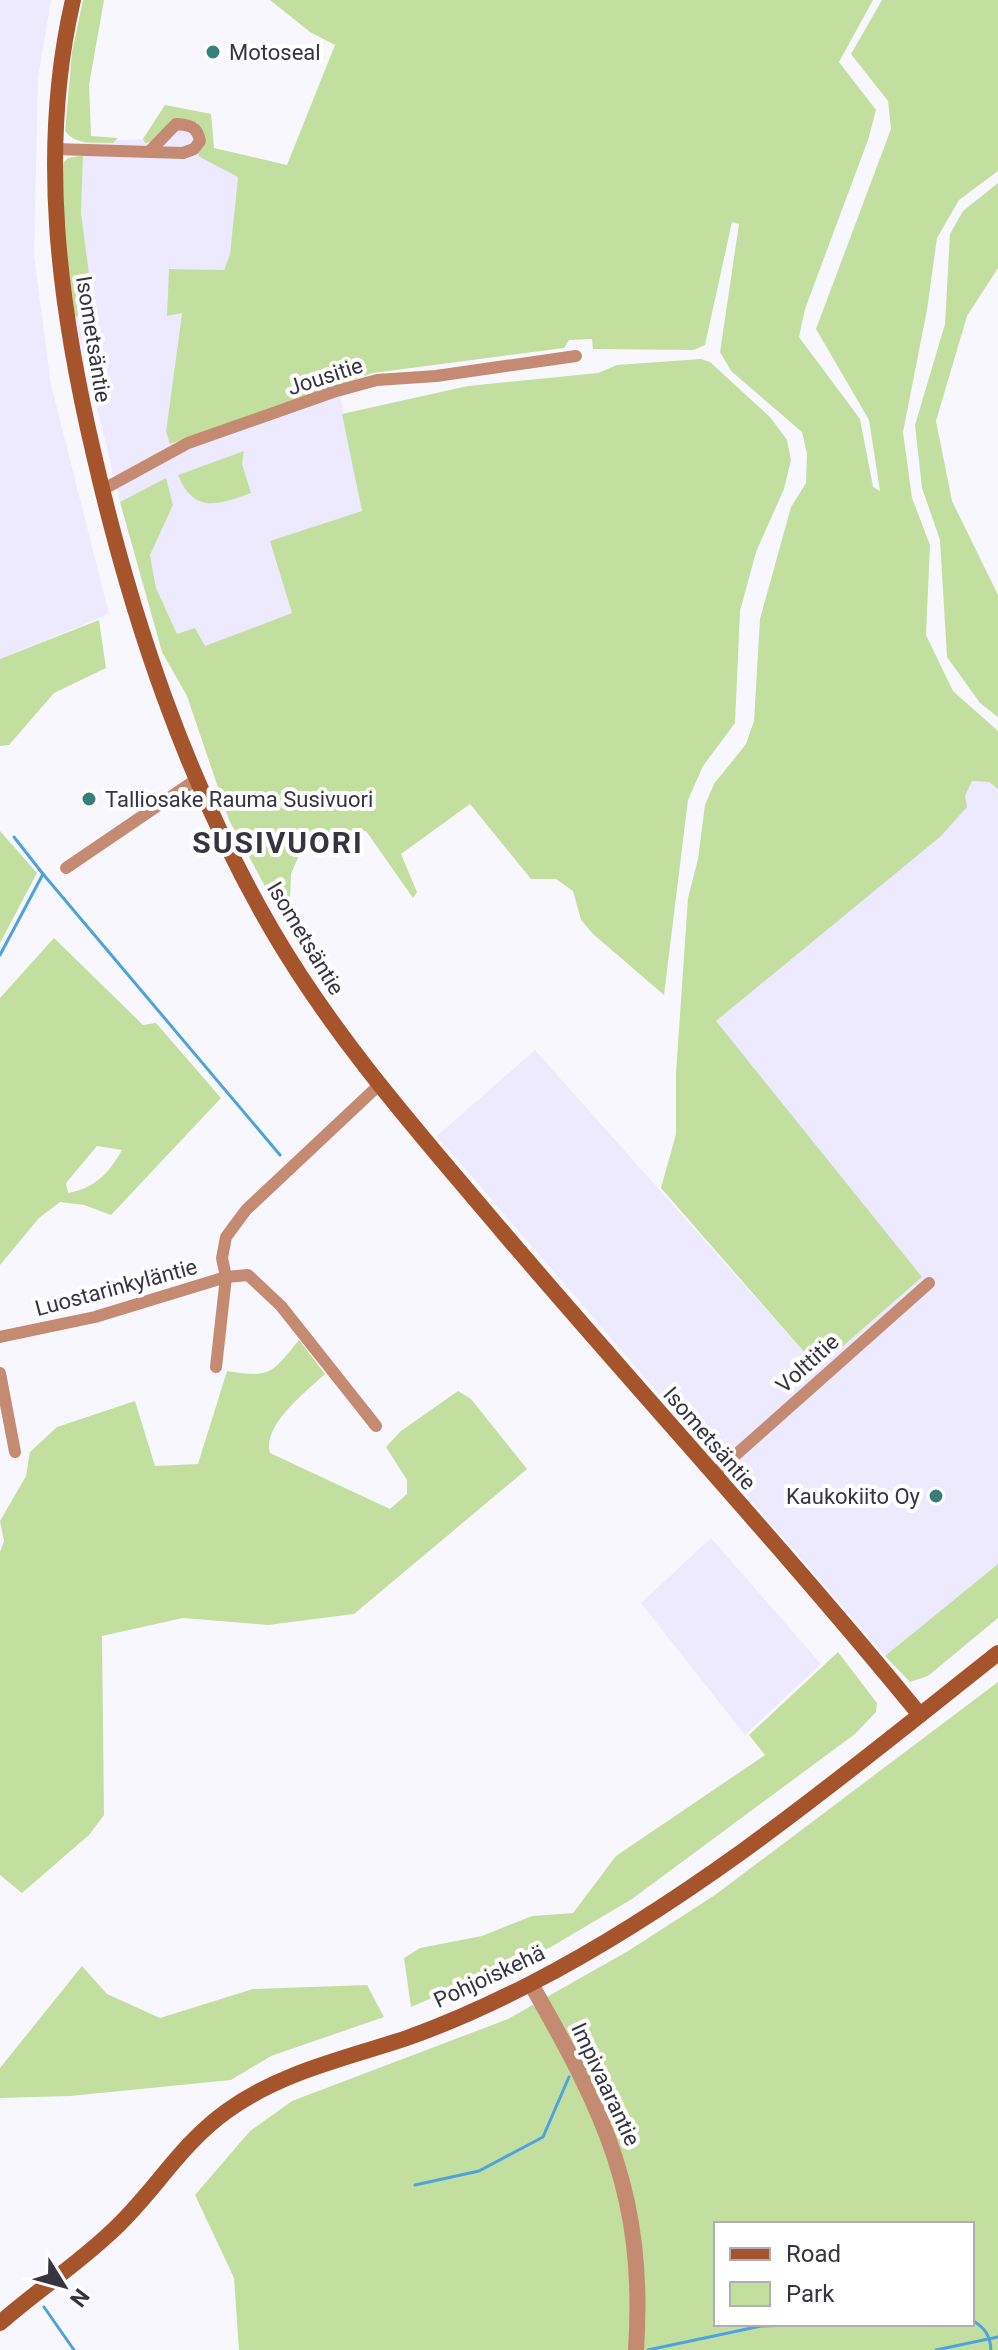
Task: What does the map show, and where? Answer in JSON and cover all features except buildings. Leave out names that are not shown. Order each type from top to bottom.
[{"type":"main road","name":"Isometsäntie","points":[[73,0],[61,65],[55,149],[64,314],[102,490],[160,689],[197,779],[273,931],[378,1086],[920,1715]]},
{"type":"main road","name":"Pohjoiskehä","points":[[0,2323],[110,2234],[181,2150],[226,2112],[268,2085],[321,2063],[408,2037],[531,1984],[627,1928],[751,1843],[998,1653]]},
{"type":"street","points":[[55,149],[150,151]]},
{"type":"street","name":"Jousitie","points":[[102,490],[188,443],[333,392],[377,380],[436,376],[576,356]]},
{"type":"street","points":[[66,868],[197,779]]},
{"type":"street","name":"Luostarinkyläntie","points":[[0,1337],[95,1317],[226,1277],[222,1258],[226,1237],[246,1210],[378,1086]]},
{"type":"street","points":[[216,1367],[226,1277],[248,1275],[266,1289],[376,1426]]},
{"type":"street","name":"Volttitie","points":[[713,1475],[929,1283]]},
{"type":"street","points":[[0,1373],[15,1452]]},
{"type":"street","name":"Impivaarantie","points":[[531,1984],[591,2098],[620,2167],[638,2264],[636,2350]]},
{"type":"shaded area","points":[[0,0],[51,0],[38,78],[34,256],[51,385],[109,614],[0,659]]},
{"type":"shaded area","points":[[165,105],[211,114],[214,148],[238,177],[230,254],[224,270],[169,269],[168,316],[182,312],[166,432],[171,444],[338,383],[362,511],[292,613],[205,647],[177,634],[156,588],[150,555],[173,505],[165,479],[120,502],[75,317],[94,311],[81,213],[83,142],[143,139]]},
{"type":"shaded area","points":[[972,781],[989,782],[998,789],[998,1564],[885,1656],[437,1136],[535,1050],[818,1368],[921,1276],[715,1021],[940,837]]},
{"type":"shaded area","points":[[711,1538],[821,1664],[745,1735],[641,1603]]},
{"type":"green space","points":[[83,0],[104,0],[89,85],[91,136],[118,138],[113,143],[81,141],[65,131],[72,52]]},
{"type":"green space","points":[[270,0],[873,0],[839,62],[876,110],[868,140],[805,309],[799,337],[860,419],[873,487],[880,491],[869,420],[816,329],[891,129],[888,101],[851,54],[882,0],[998,0],[998,171],[959,200],[937,238],[927,310],[903,432],[912,498],[930,545],[926,635],[953,691],[998,731],[998,789],[989,782],[972,781],[965,796],[967,807],[940,837],[716,1021],[922,1277],[818,1368],[661,1188],[676,1134],[676,1073],[688,898],[698,859],[705,805],[714,784],[746,744],[754,721],[760,619],[791,507],[806,483],[807,454],[802,432],[731,371],[720,352],[739,224],[732,222],[705,345],[694,350],[593,349],[592,339],[569,340],[564,348],[373,373],[170,444],[166,432],[182,313],[167,316],[169,269],[224,270],[230,254],[238,177],[198,156],[203,137],[197,122],[176,120],[150,142],[145,143],[143,139],[165,105],[211,114],[214,148],[287,165],[335,45],[310,32]]},
{"type":"green space","points":[[83,155],[81,213],[94,311],[75,317],[64,236],[62,164],[68,158]]},
{"type":"green space","points":[[998,183],[998,268],[967,316],[936,421],[952,501],[998,595],[998,717],[980,703],[947,657],[940,540],[922,488],[915,425],[945,324],[950,234],[963,211]]},
{"type":"green space","points":[[701,359],[710,362],[770,417],[787,440],[791,460],[784,489],[756,552],[740,611],[735,723],[703,766],[688,800],[664,995],[593,934],[581,920],[573,891],[556,879],[531,879],[470,804],[401,854],[417,892],[413,898],[366,831],[303,846],[291,874],[290,903],[278,910],[229,820],[187,696],[162,652],[120,502],[166,478],[173,505],[150,555],[156,588],[177,634],[195,628],[205,646],[292,613],[270,541],[362,511],[342,414],[468,386],[598,373],[617,365]]},
{"type":"green space","points":[[244,451],[242,464],[251,493],[218,503],[199,501],[184,487],[178,475]]},
{"type":"green space","points":[[99,620],[106,668],[54,693],[9,745],[0,746],[0,659]]},
{"type":"green space","points":[[0,831],[37,873],[0,943]]},
{"type":"green space","points":[[54,938],[143,1025],[156,1023],[221,1098],[111,1215],[84,1205],[60,1202],[39,1218],[0,1265],[0,998]],"holes":[[[97,1146],[122,1150],[100,1178],[68,1193],[66,1183]]]},
{"type":"green space","points":[[299,1340],[325,1374],[279,1420],[269,1442],[270,1453],[390,1509],[407,1494],[407,1480],[386,1447],[401,1431],[458,1391],[471,1399],[527,1469],[354,1614],[268,1625],[183,1618],[102,1636],[104,1815],[89,1835],[22,1893],[0,1875],[0,1552],[4,1541],[0,1521],[26,1476],[30,1452],[57,1427],[135,1401],[155,1466],[198,1464],[227,1371],[253,1374],[269,1371]]},
{"type":"green space","points":[[998,1564],[998,1618],[928,1676],[910,1682],[885,1656]]},
{"type":"green space","points":[[838,1652],[877,1703],[876,1712],[855,1734],[632,1899],[551,1947],[411,2007],[404,1958],[420,1948],[482,1936],[532,1916],[573,1913],[616,1856],[765,1755],[749,1735]]},
{"type":"green space","points":[[998,1682],[998,2350],[239,2350],[234,2278],[195,2195],[250,2131],[292,2101],[508,2019],[628,1951],[715,1895]]},
{"type":"green space","points":[[82,1966],[107,1994],[160,2018],[253,1989],[367,1985],[384,2017],[271,2056],[231,2080],[70,2096],[0,2098],[0,2068]]},
{"type":"waterway","points":[[14,837],[43,874]]},
{"type":"waterway","points":[[0,955],[43,874],[280,1155]]},
{"type":"waterway","points":[[415,2185],[479,2171],[543,2137],[569,2077]]},
{"type":"waterway","points":[[44,2307],[74,2350]]},
{"type":"waterway","points":[[974,2322],[986,2332],[991,2350]]},
{"type":"waterway","points":[[648,2350],[761,2326]]},
{"type":"waterway","points":[[936,2350],[998,2337]]},
{"type":"place","name":"Motoseal","points":[[213,52]]},
{"type":"place","name":"Talliosake Rauma Susivuori","points":[[89,799]]},
{"type":"place","name":"Kaukokiito Oy","points":[[936,1496]]},
{"type":"district","name":"SUSIVUORI","points":[[278,843]]}]
